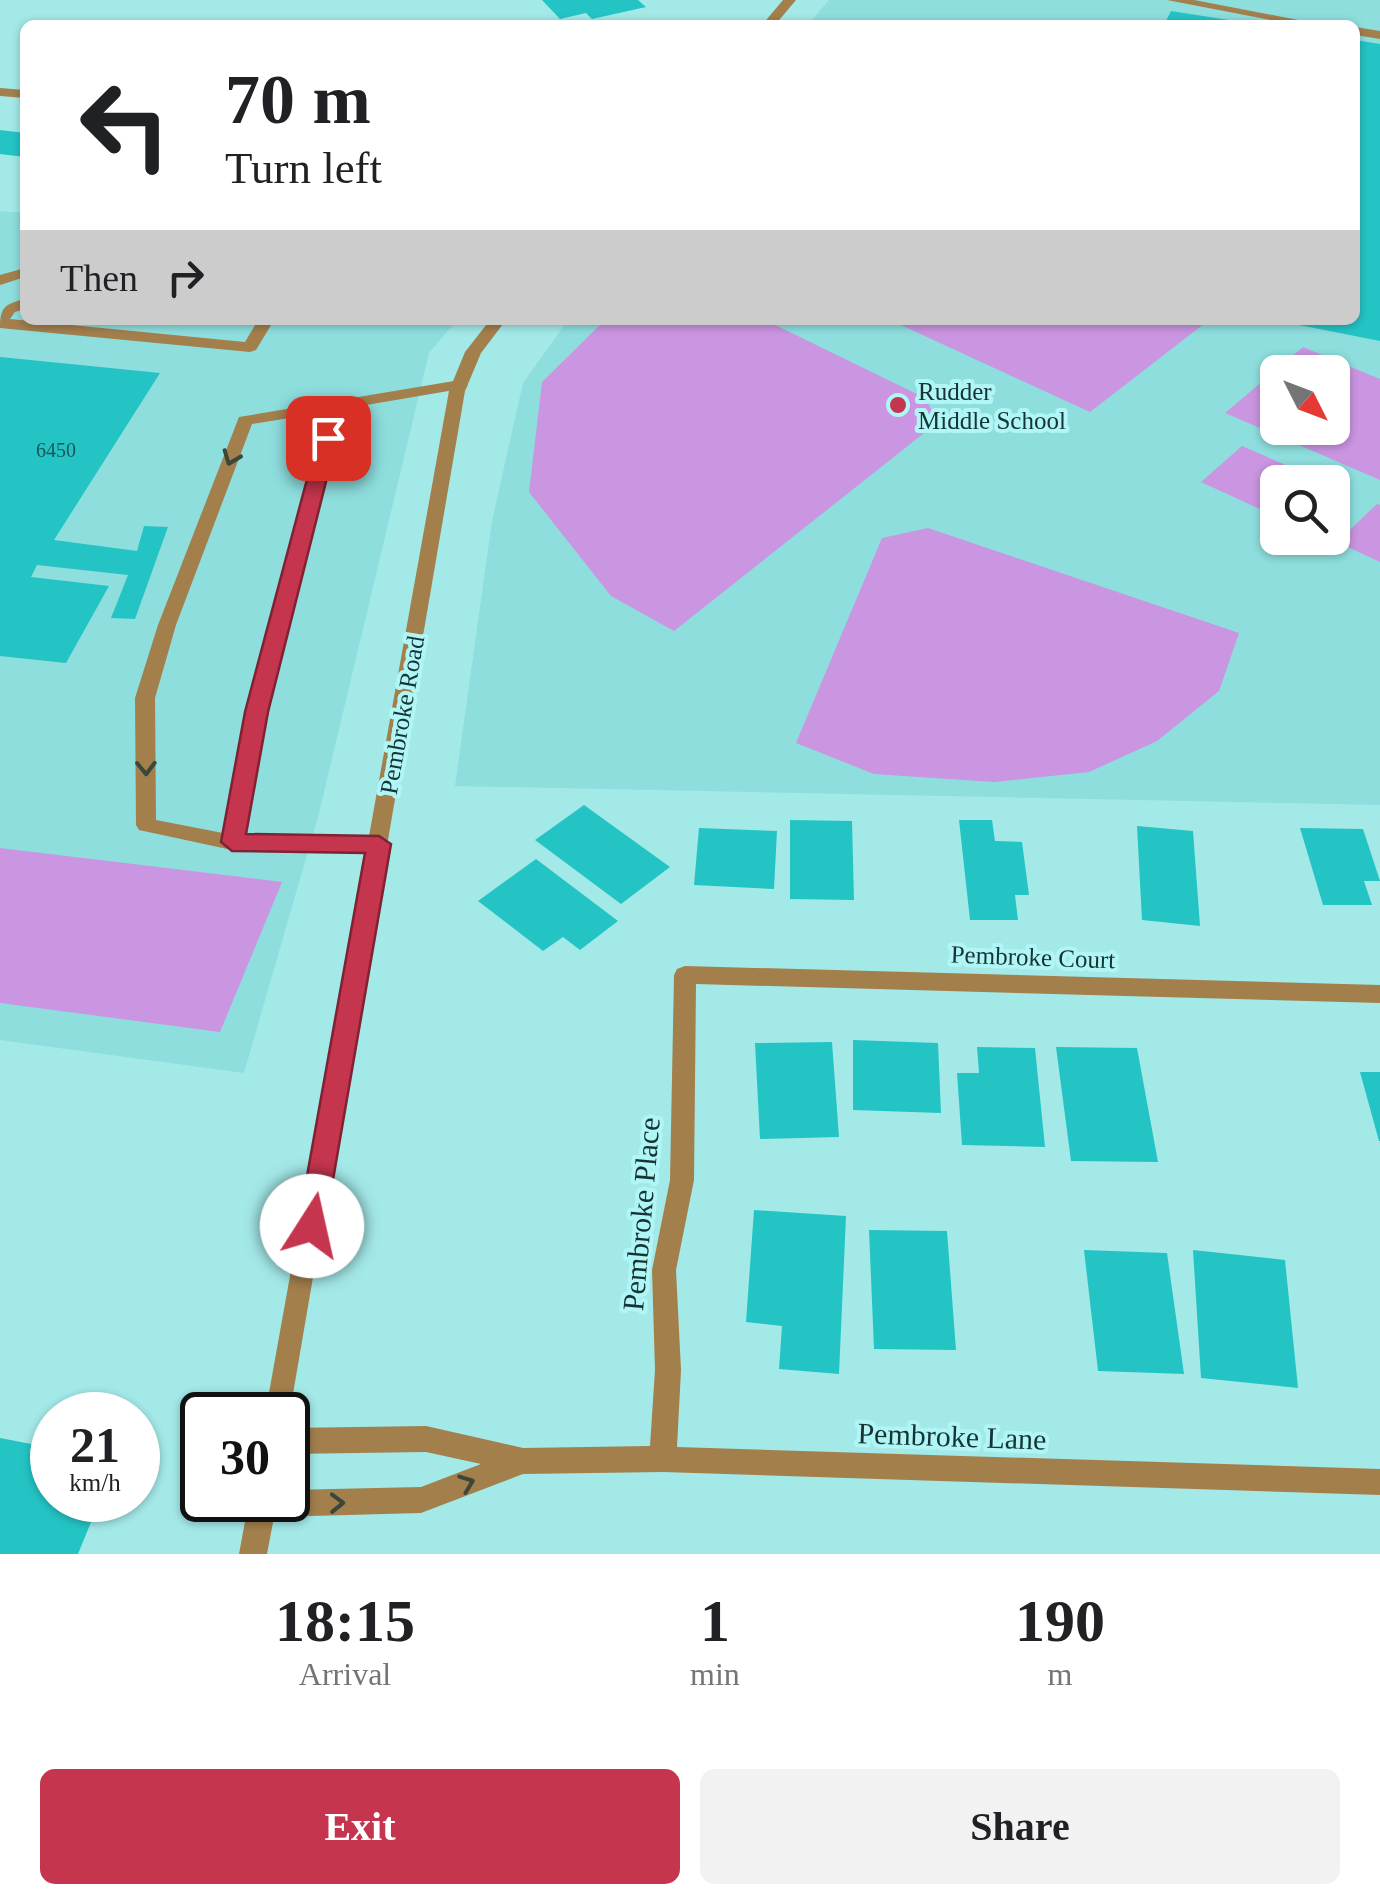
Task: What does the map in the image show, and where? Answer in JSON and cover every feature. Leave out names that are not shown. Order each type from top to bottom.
[{"type":"street","points":[[772,20],[790,0]]},
{"type":"street","points":[[1173,0],[1289,20]]},
{"type":"street","points":[[0,323],[9,309],[20,306]]},
{"type":"street","points":[[21,325],[250,347],[263,325]]},
{"type":"street","name":"Pembroke Road","points":[[282,1392],[460,384],[474,352],[494,325]]},
{"type":"street","points":[[379,844],[232,842],[146,825],[145,698],[167,625],[245,420],[460,384]]},
{"type":"street","points":[[232,842],[256,712],[336,405]]},
{"type":"street","name":"Pembroke Court","points":[[685,975],[1380,994]]},
{"type":"street","name":"Pembroke Place","points":[[663,1459],[668,1370],[664,1270],[682,1180],[685,975]]},
{"type":"street","name":"Pembroke Lane","points":[[310,1441],[426,1439],[522,1461],[663,1459],[1380,1482]]},
{"type":"street","name":"Pembroke Lane","points":[[310,1501],[421,1500],[522,1461]]},
{"type":"street","points":[[252,1554],[259,1522]]},
{"type":"shaded area","name":"Rudder Middle School","points":[[829,0],[1380,0],[1380,805],[455,786],[492,521],[523,383],[564,325],[1360,325],[1360,20],[812,20]]},
{"type":"shaded area","points":[[0,211],[20,213],[20,325],[453,325],[429,353],[319,813],[244,1073],[0,1040]]},
{"type":"shaded area","points":[[600,325],[775,325],[925,398],[938,422],[674,631],[611,596],[529,492],[542,382]]},
{"type":"shaded area","points":[[901,325],[1203,325],[1090,412]]},
{"type":"shaded area","points":[[1303,347],[1322,355],[1294,355]]},
{"type":"shaded area","points":[[1350,367],[1380,379],[1380,480],[1299,445],[1350,445]]},
{"type":"shaded area","points":[[1260,383],[1260,428],[1225,413]]},
{"type":"shaded area","points":[[1242,446],[1286,465],[1260,465],[1260,509],[1201,482]]},
{"type":"shaded area","points":[[1380,505],[1380,562],[1350,548],[1350,530]]},
{"type":"shaded area","points":[[928,528],[1239,633],[1219,691],[1157,741],[1089,772],[994,782],[874,774],[796,743],[882,538]]},
{"type":"shaded area","points":[[0,848],[282,882],[220,1032],[0,1003]]},
{"type":"building","points":[[542,0],[638,0],[646,7],[592,19],[586,13],[560,19]]},
{"type":"building","points":[[1171,11],[1229,20],[1166,20]]},
{"type":"building","points":[[1360,41],[1380,44],[1380,341],[1299,325],[1360,325]]},
{"type":"building","points":[[0,130],[20,132],[20,156],[0,154]]},
{"type":"building","points":[[0,357],[160,373],[54,540],[137,551],[144,526],[168,527],[135,619],[111,618],[128,575],[37,565],[31,577],[109,586],[66,663],[0,656]]},
{"type":"building","points":[[584,805],[670,867],[621,904],[535,840]]},
{"type":"building","points":[[790,820],[852,821],[854,900],[790,899]]},
{"type":"building","points":[[959,820],[992,820],[995,841],[1022,842],[1029,895],[1015,895],[1018,920],[970,920]]},
{"type":"building","points":[[1137,826],[1193,831],[1200,926],[1142,920]]},
{"type":"building","points":[[699,828],[777,831],[774,889],[694,885]]},
{"type":"building","points":[[1300,828],[1363,829],[1380,881],[1364,881],[1372,905],[1323,905]]},
{"type":"building","points":[[536,859],[618,921],[580,950],[563,937],[543,951],[478,901]]},
{"type":"building","points":[[853,1040],[938,1043],[941,1113],[853,1110]]},
{"type":"building","points":[[832,1042],[839,1137],[760,1139],[755,1043]]},
{"type":"building","points":[[977,1047],[1035,1048],[1045,1147],[962,1145],[957,1073],[979,1073]]},
{"type":"building","points":[[1056,1047],[1137,1048],[1158,1162],[1071,1161]]},
{"type":"building","points":[[1360,1072],[1380,1072],[1380,1141],[1379,1141]]},
{"type":"building","points":[[754,1210],[846,1216],[839,1374],[779,1369],[782,1326],[746,1322]]},
{"type":"building","points":[[869,1230],[947,1231],[956,1350],[874,1349]]},
{"type":"building","points":[[1084,1250],[1167,1253],[1184,1374],[1098,1371]]},
{"type":"building","points":[[1193,1250],[1285,1260],[1298,1388],[1201,1378]]},
{"type":"building","points":[[0,1438],[30,1444],[30,1522],[91,1522],[78,1554],[0,1554]]},
{"type":"place","name":"Rudder Middle School","points":[[898,405]]},
{"type":"route","points":[[312,1226],[379,844],[232,842],[256,712],[328,438]]}]
